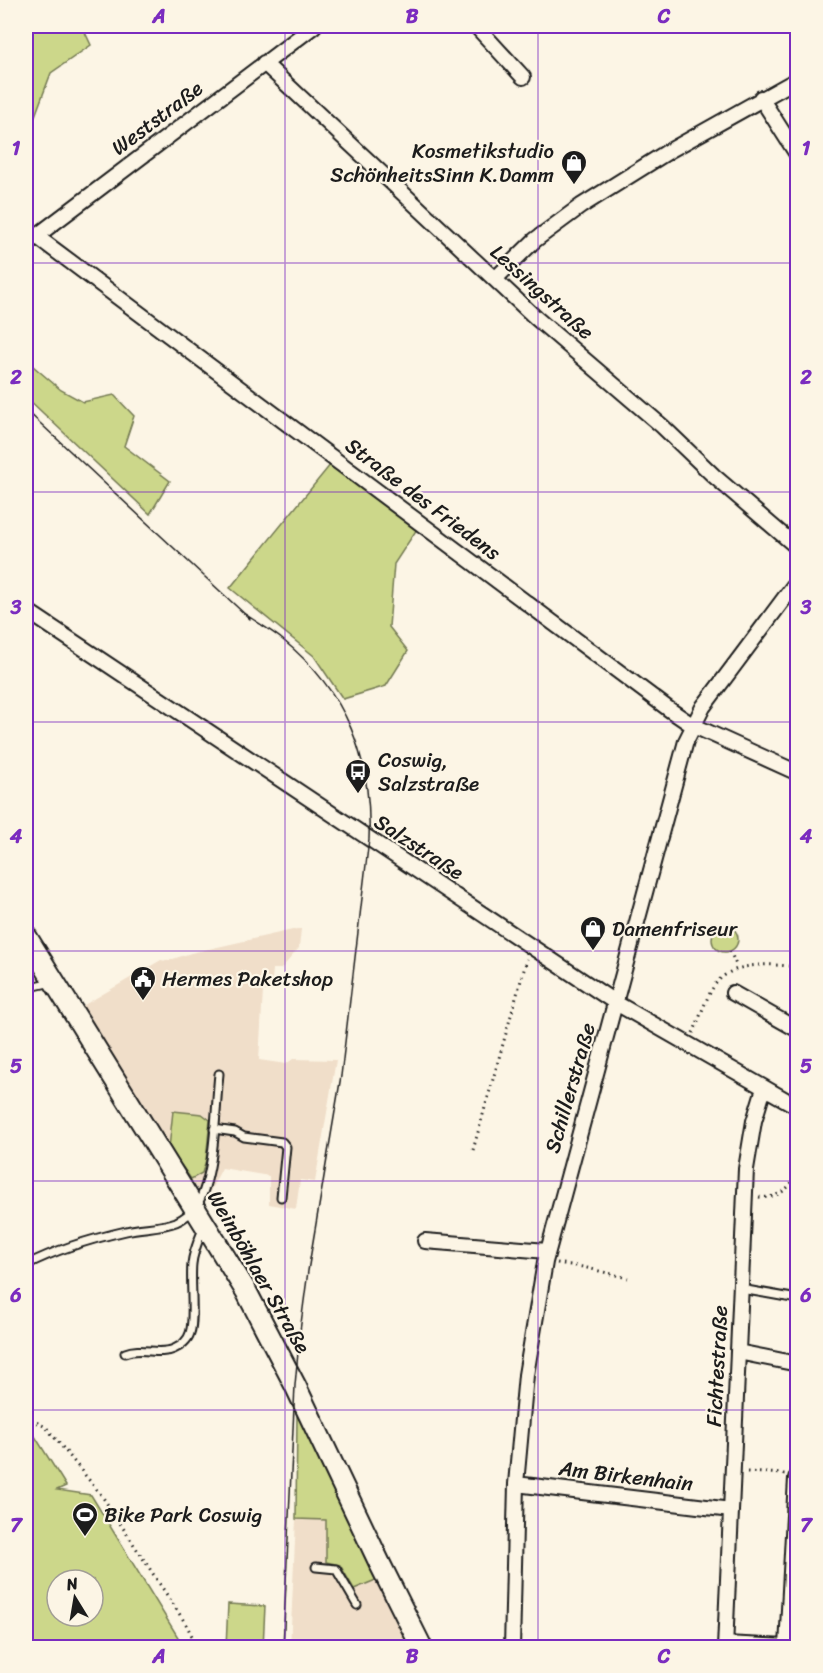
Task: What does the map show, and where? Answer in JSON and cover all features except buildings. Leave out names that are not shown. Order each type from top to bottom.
[{"type":"main road","name":"Weinböhlaer Straße","points":[[26,936],[52,982],[246,1292],[295,1385],[422,1647]]},
{"type":"street","name":"Weststraße","points":[[31,240],[314,26]]},
{"type":"street","points":[[476,26],[523,76]]},
{"type":"street","name":"Lessingstraße","points":[[264,63],[536,318],[662,426],[714,476],[798,548]]},
{"type":"street","points":[[495,279],[535,240],[581,206],[659,157],[798,79]]},
{"type":"street","points":[[761,98],[798,156]]},
{"type":"street","name":"Straße des Friedens","points":[[31,240],[429,529],[570,638],[692,725],[798,773]]},
{"type":"street","name":"Schillerstraße","points":[[512,1647],[516,1484],[526,1375],[546,1257],[686,741],[703,707],[798,580]]},
{"type":"street","name":"Salzstraße","points":[[26,610],[616,1003],[798,1107]]},
{"type":"street","points":[[733,993],[798,1030]]},
{"type":"street","name":"Fichtestraße","points":[[725,1646],[745,1195],[750,1141],[764,1088]]},
{"type":"street","points":[[426,1241],[546,1257]]},
{"type":"street","points":[[738,1352],[798,1364]]},
{"type":"street","points":[[725,1646],[787,1647],[793,1622],[796,1478]]},
{"type":"street","name":"Am Birkenhain","points":[[516,1484],[731,1510]]},
{"type":"lane","points":[[26,988],[52,982]]},
{"type":"lane","points":[[124,1353],[139,1349],[168,1351],[175,1349],[187,1340],[192,1328],[192,1264],[212,1155],[219,1074]]},
{"type":"lane","points":[[214,1129],[235,1132],[244,1137],[282,1142],[286,1147],[281,1197]]},
{"type":"lane","points":[[26,1265],[46,1254],[77,1244],[200,1216]]},
{"type":"lane","points":[[741,1289],[798,1299]]},
{"type":"lane","points":[[316,1567],[336,1569],[357,1605]]},
{"type":"path","points":[[473,1150],[531,946]]},
{"type":"path","points":[[730,951],[737,968]]},
{"type":"path","points":[[745,1195],[768,1198],[790,1186],[792,1182],[798,1185]]},
{"type":"path","points":[[546,1257],[628,1278]]},
{"type":"path","points":[[26,1417],[46,1427],[102,1496],[186,1623],[198,1647]]},
{"type":"path","points":[[733,1471],[790,1475],[796,1478]]},
{"type":"shaded area","points":[[301,929],[299,948],[281,969],[273,969],[271,991],[263,991],[259,1060],[286,1064],[293,1059],[336,1060],[315,1182],[300,1180],[296,1209],[269,1204],[269,1176],[222,1168],[205,1201],[191,1179],[202,1173],[169,1148],[79,1008],[161,960],[167,961],[191,953]]},
{"type":"shaded area","points":[[296,1519],[326,1520],[340,1565],[378,1579],[413,1647],[290,1648]]},
{"type":"green space","points":[[26,26],[82,26],[91,45],[51,73],[29,132],[26,134]]},
{"type":"green space","points":[[26,360],[61,390],[83,402],[114,395],[134,416],[124,446],[170,481],[150,514],[26,397]]},
{"type":"green space","points":[[335,459],[419,526],[394,564],[389,627],[408,651],[386,686],[343,699],[314,656],[230,588]]},
{"type":"green space","points":[[725,926],[734,930],[738,939],[734,948],[725,952],[716,948],[712,939],[716,930]]},
{"type":"green space","points":[[173,1111],[202,1114],[210,1120],[206,1160],[202,1173],[191,1179],[169,1148]]},
{"type":"green space","points":[[301,1412],[378,1579],[354,1589],[340,1565],[326,1562],[326,1520],[296,1519],[297,1413]]},
{"type":"green space","name":"Bike Park Coswig","points":[[26,1416],[31,1430],[66,1486],[57,1490],[91,1495],[184,1647],[26,1647]]},
{"type":"green space","points":[[228,1604],[265,1606],[263,1647],[226,1647]]},
{"type":"tram line","points":[[26,410],[250,619]]},
{"type":"tram line","points":[[245,614],[279,637],[305,660],[339,704],[360,754],[369,809],[369,839],[341,1076],[300,1331],[295,1385],[283,1648]]},
{"type":"place","name":"Kosmetikstudio SchönheitsSinn K.Damm","points":[[574,186]]},
{"type":"place","name":"Coswig, Salzstraße","points":[[358,795]]},
{"type":"place","name":"Damenfriseur","points":[[593,952]]},
{"type":"place","name":"Hermes Paketshop","points":[[143,1002]]},
{"type":"place","name":"Bike Park Coswig","points":[[85,1538]]}]
